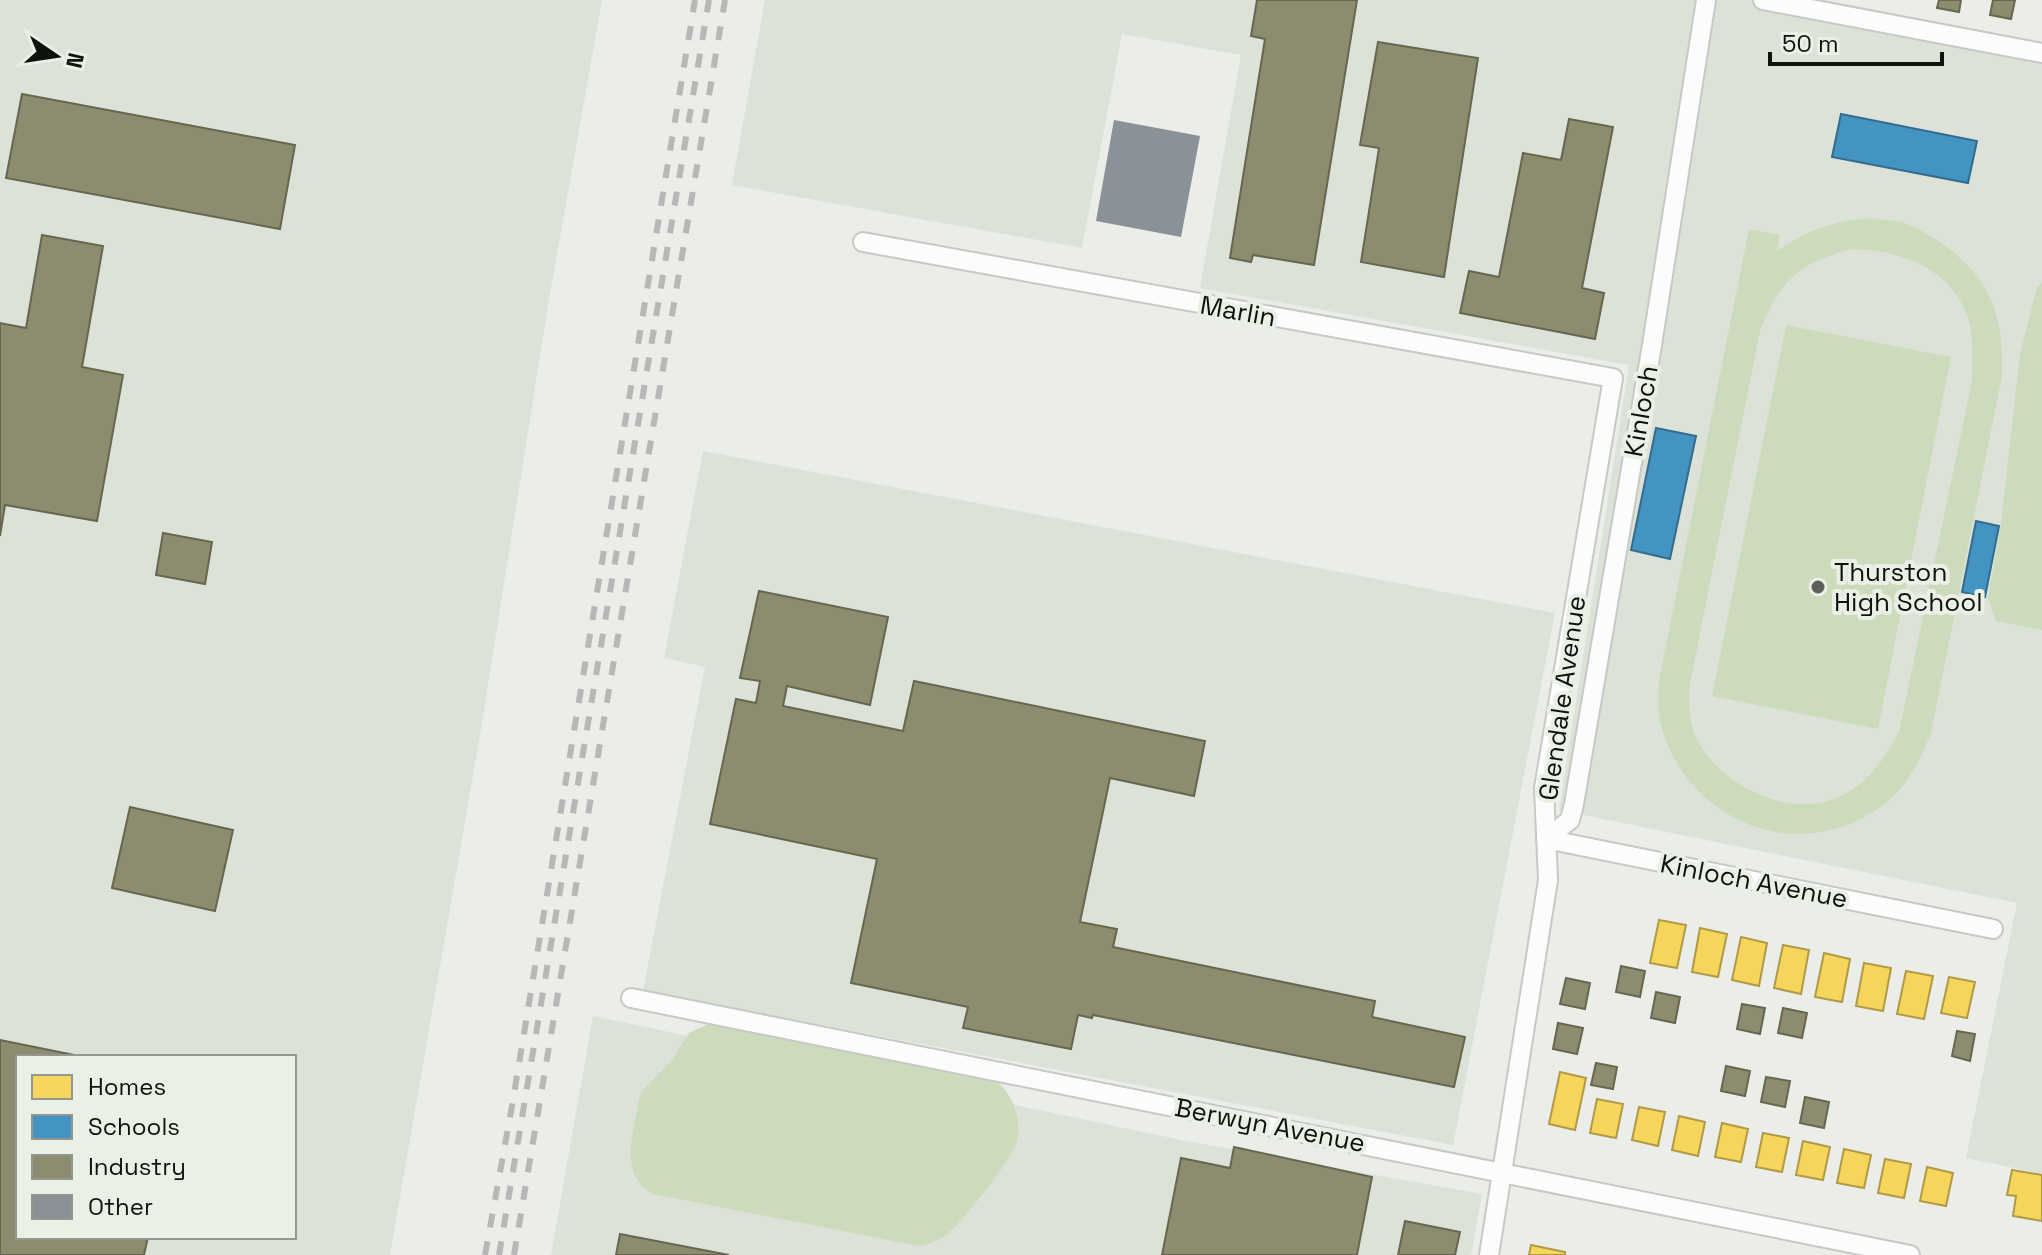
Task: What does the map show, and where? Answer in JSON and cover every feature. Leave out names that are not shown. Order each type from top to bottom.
[{"type":"street","name":"Kinloch","points":[[1546,839],[1570,820],[1652,345],[1706,0]]},
{"type":"street","points":[[1763,0],[2042,53]]},
{"type":"street","name":"Marlin","points":[[863,242],[1613,378]]},
{"type":"street","name":"Glendale Avenue","points":[[1489,1255],[1548,880],[1544,788],[1613,378]]},
{"type":"street","name":"Kinloch Avenue","points":[[1546,839],[1993,929]]},
{"type":"street","name":"Berwyn Avenue","points":[[631,998],[1910,1255]]},
{"type":"shaded area","points":[[0,0],[602,0],[548,305],[480,735],[390,1255],[0,1255]]},
{"type":"shaded area","name":"Thurston High School","points":[[765,0],[1824,0],[2042,42],[2042,1174],[1966,1158],[2017,903],[1559,810],[1629,365],[1200,288],[1241,55],[1122,34],[1082,248],[732,185]]},
{"type":"shaded area","points":[[703,451],[1555,613],[1453,1145],[643,991],[705,667],[664,658]]},
{"type":"shaded area","points":[[593,1016],[1186,1141],[1482,1194],[1471,1255],[551,1255]]},
{"type":"green space","points":[[1858,219],[1902,222],[1912,226],[1940,242],[1971,270],[1983,284],[1997,316],[2002,376],[1931,733],[1923,751],[1896,793],[1856,821],[1820,832],[1785,833],[1750,825],[1719,808],[1692,784],[1672,754],[1659,717],[1659,680],[1749,229],[1780,235],[1777,251],[1810,232]],"holes":[[[1852,249],[1870,250],[1922,265],[1949,286],[1960,301],[1970,326],[1972,381],[1899,732],[1878,766],[1848,792],[1828,801],[1806,804],[1784,802],[1762,796],[1741,785],[1707,755],[1692,726],[1689,689],[1760,331],[1775,299],[1805,267]]]},
{"type":"green space","points":[[2042,283],[2042,630],[1996,621],[1988,598],[2001,523],[2020,354],[2037,287]]},
{"type":"green space","points":[[1786,325],[1951,357],[1878,729],[1712,696]]},
{"type":"green space","points":[[710,1023],[723,1023],[996,1081],[1015,1108],[1017,1141],[997,1175],[954,1228],[938,1240],[919,1246],[653,1194],[642,1186],[631,1164],[639,1099],[642,1091],[672,1060],[689,1033]]},
{"type":"building: Homes","points":[[1659,920],[1686,925],[1677,968],[1650,963]]},
{"type":"building: Homes","points":[[1700,928],[1727,934],[1718,977],[1692,972]]},
{"type":"building: Homes","points":[[1741,937],[1767,943],[1759,986],[1732,980]]},
{"type":"building: Homes","points":[[1783,945],[1809,950],[1801,994],[1774,988]]},
{"type":"building: Homes","points":[[1824,953],[1850,959],[1842,1002],[1815,997]]},
{"type":"building: Homes","points":[[1864,963],[1891,968],[1883,1011],[1856,1006]]},
{"type":"building: Homes","points":[[1906,971],[1933,976],[1924,1019],[1897,1014]]},
{"type":"building: Homes","points":[[1949,977],[1975,982],[1967,1018],[1941,1013]]},
{"type":"building: Homes","points":[[1560,1072],[1586,1078],[1575,1130],[1549,1124]]},
{"type":"building: Homes","points":[[1597,1099],[1623,1104],[1616,1138],[1590,1133]]},
{"type":"building: Homes","points":[[1639,1107],[1665,1112],[1658,1146],[1632,1140]]},
{"type":"building: Homes","points":[[1679,1116],[1705,1122],[1698,1156],[1672,1150]]},
{"type":"building: Homes","points":[[1722,1123],[1748,1129],[1741,1162],[1715,1157]]},
{"type":"building: Homes","points":[[1763,1133],[1789,1138],[1782,1172],[1756,1167]]},
{"type":"building: Homes","points":[[1803,1141],[1830,1147],[1823,1180],[1796,1175]]},
{"type":"building: Homes","points":[[1844,1149],[1871,1155],[1864,1188],[1837,1183]]},
{"type":"building: Homes","points":[[1885,1159],[1911,1164],[1904,1198],[1878,1193]]},
{"type":"building: Homes","points":[[1927,1167],[1953,1173],[1946,1206],[1920,1201]]},
{"type":"building: Homes","points":[[2012,1170],[2042,1175],[2042,1221],[2013,1216],[2016,1196],[2007,1195]]},
{"type":"building: Homes","points":[[1531,1245],[1565,1252],[1565,1255],[1529,1255]]},
{"type":"building: Schools","points":[[1841,114],[1977,141],[1968,183],[1832,157]]},
{"type":"building: Schools","points":[[1656,428],[1696,436],[1670,559],[1631,550]]},
{"type":"building: Schools","points":[[1976,521],[1999,526],[1985,597],[1962,592]]},
{"type":"building: Industry","points":[[1257,0],[1357,0],[1314,265],[1253,255],[1251,262],[1230,258],[1265,39],[1251,36]]},
{"type":"building: Industry","points":[[1939,0],[1961,0],[1959,12],[1937,8]]},
{"type":"building: Industry","points":[[1993,0],[2015,0],[2011,19],[1990,15]]},
{"type":"building: Industry","points":[[1378,42],[1478,58],[1444,277],[1361,262],[1379,148],[1360,145]]},
{"type":"building: Industry","points":[[22,94],[295,145],[280,229],[6,178]]},
{"type":"building: Industry","points":[[1569,119],[1613,127],[1582,288],[1604,293],[1595,339],[1460,313],[1469,271],[1499,277],[1523,153],[1561,160]]},
{"type":"building: Industry","points":[[42,235],[103,246],[82,367],[123,375],[97,521],[5,505],[0,536],[0,323],[26,328]]},
{"type":"building: Industry","points":[[163,533],[212,542],[205,584],[156,575]]},
{"type":"building: Industry","points":[[759,591],[888,617],[870,705],[787,686],[783,706],[903,731],[914,681],[1205,741],[1194,796],[1110,778],[1080,922],[1117,929],[1113,947],[1375,1001],[1372,1017],[1465,1037],[1454,1087],[1093,1015],[1092,1018],[1078,1015],[1071,1049],[963,1028],[968,1007],[851,983],[877,859],[710,824],[736,699],[756,703],[760,681],[740,678]]},
{"type":"building: Industry","points":[[130,807],[233,830],[215,911],[112,888]]},
{"type":"building: Industry","points":[[1621,966],[1645,971],[1640,997],[1616,992]]},
{"type":"building: Industry","points":[[1566,978],[1590,983],[1585,1009],[1560,1004]]},
{"type":"building: Industry","points":[[1656,992],[1680,997],[1675,1023],[1651,1018]]},
{"type":"building: Industry","points":[[1742,1004],[1765,1008],[1760,1034],[1737,1029]]},
{"type":"building: Industry","points":[[1783,1008],[1807,1013],[1802,1038],[1778,1033]]},
{"type":"building: Industry","points":[[1558,1023],[1583,1028],[1577,1054],[1553,1049]]},
{"type":"building: Industry","points":[[1957,1031],[1975,1034],[1970,1061],[1952,1056]]},
{"type":"building: Industry","points":[[0,1040],[74,1055],[16,1055],[16,1239],[148,1239],[144,1255],[0,1255]]},
{"type":"building: Industry","points":[[1596,1063],[1617,1067],[1613,1089],[1591,1085]]},
{"type":"building: Industry","points":[[1726,1066],[1750,1071],[1745,1096],[1721,1091]]},
{"type":"building: Industry","points":[[1766,1077],[1790,1081],[1785,1107],[1761,1102]]},
{"type":"building: Industry","points":[[1805,1097],[1829,1102],[1824,1128],[1800,1123]]},
{"type":"building: Industry","points":[[1234,1147],[1372,1177],[1357,1255],[1162,1255],[1181,1158],[1230,1168]]},
{"type":"building: Industry","points":[[1405,1221],[1460,1232],[1455,1255],[1398,1255]]},
{"type":"building: Industry","points":[[620,1234],[729,1255],[616,1255]]},
{"type":"building: Other","points":[[1114,120],[1200,136],[1181,237],[1096,221]]},
{"type":"railway","points":[[485,1255],[695,0]]},
{"type":"railway","points":[[499,1255],[709,0]]},
{"type":"railway","points":[[514,1255],[725,0]]},
{"type":"place","name":"Thurston High School","points":[[1818,587]]}]
